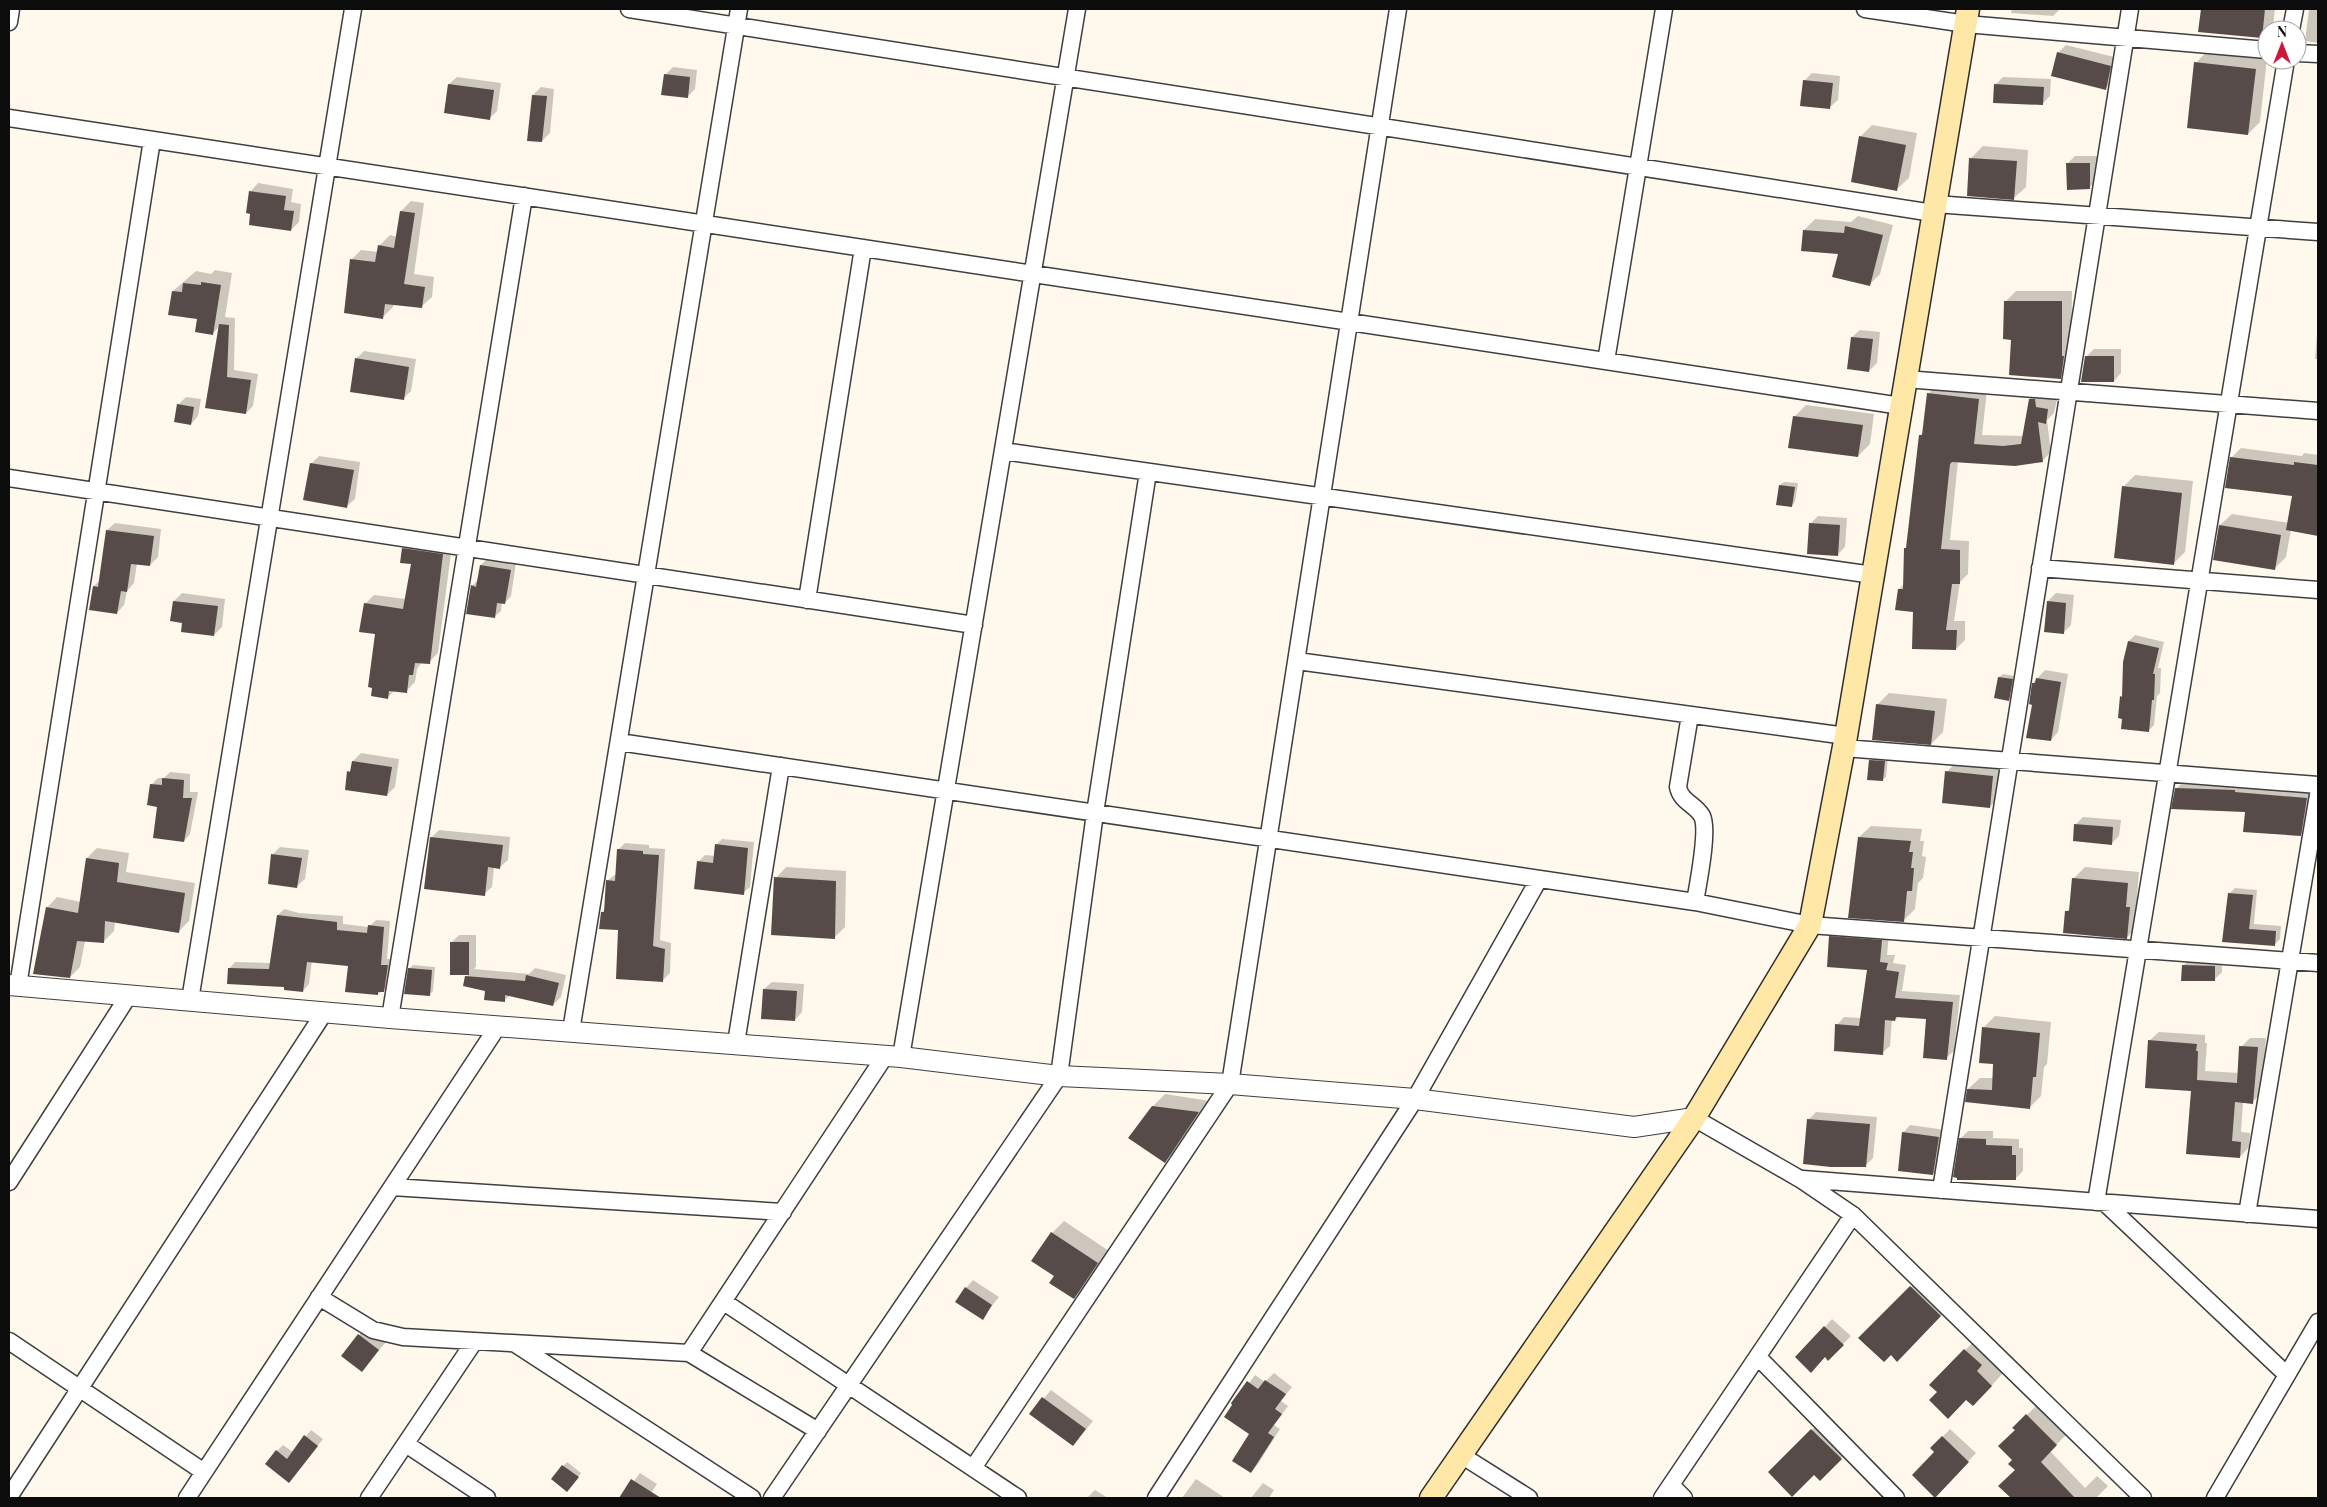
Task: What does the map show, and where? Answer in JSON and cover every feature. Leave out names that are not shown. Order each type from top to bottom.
[{"type":"main road","points":[[1431,1498],[1694,1118],[1810,926],[1845,742],[1967,17]]},
{"type":"street","points":[[9,22],[11,9]]},
{"type":"street","points":[[190,1000],[353,9]]},
{"type":"street","points":[[629,9],[1638,167],[1934,208],[2318,232]]},
{"type":"street","points":[[571,1031],[739,9]]},
{"type":"street","points":[[690,1354],[783,1212],[893,1056],[946,791],[1077,9]]},
{"type":"street","points":[[973,1468],[1230,1084],[1398,9]]},
{"type":"street","points":[[1606,361],[1664,9]]},
{"type":"street","points":[[1865,9],[1967,17],[2125,39],[2257,49]]},
{"type":"street","points":[[1941,1190],[2130,9]]},
{"type":"street","points":[[2101,1202],[2138,949],[2284,70]]},
{"type":"street","points":[[9,118],[1901,406]]},
{"type":"street","points":[[152,140],[96,492],[13,986],[324,1013],[893,1056],[1059,1076],[1230,1084],[1415,1099],[1634,1127],[1694,1118],[1800,1179],[1853,1215],[2143,1498]]},
{"type":"street","points":[[390,1018],[524,196]]},
{"type":"street","points":[[807,600],[863,248]]},
{"type":"street","points":[[1905,379],[2318,411]]},
{"type":"street","points":[[1003,451],[1872,575]]},
{"type":"street","points":[[772,1498],[1059,1076],[1095,813],[1148,472]]},
{"type":"street","points":[[9,478],[974,625]]},
{"type":"street","points":[[2040,568],[2318,590]]},
{"type":"street","points":[[1297,661],[1690,715],[1845,742],[2009,761],[2318,785]]},
{"type":"street","points":[[1690,715],[1678,787],[1679,795],[1698,810],[1705,826],[1695,902]]},
{"type":"street","points":[[619,742],[1695,902],[1810,926],[2318,963]]},
{"type":"street","points":[[736,1043],[781,766]]},
{"type":"street","points":[[2247,1214],[2318,795]]},
{"type":"street","points":[[1156,1498],[1415,1099],[1538,879]]},
{"type":"street","points":[[9,1182],[129,995]]},
{"type":"street","points":[[9,1496],[324,1013]]},
{"type":"street","points":[[187,1498],[498,1026]]},
{"type":"street","points":[[1800,1179],[2318,1219]]},
{"type":"street","points":[[392,1187],[783,1212]]},
{"type":"street","points":[[2101,1202],[2287,1375]]},
{"type":"street","points":[[1684,1498],[1667,1492],[1853,1215]]},
{"type":"street","points":[[319,1297],[374,1330],[388,1334],[516,1345],[690,1354],[818,1432]]},
{"type":"street","points":[[724,1302],[1018,1498]]},
{"type":"street","points":[[2215,1498],[2318,1322]]},
{"type":"street","points":[[9,1341],[204,1472]]},
{"type":"street","points":[[369,1498],[474,1342]]},
{"type":"street","points":[[516,1345],[752,1498]]},
{"type":"street","points":[[1758,1357],[1896,1498]]},
{"type":"street","points":[[406,1444],[487,1498]]},
{"type":"street","points":[[1461,1455],[1529,1498]]},
{"type":"building","points":[[2201,9],[2265,9],[2264,20],[2257,20],[2257,38],[2198,32]]},
{"type":"building","points":[[2057,52],[2111,66],[2106,90],[2051,76]]},
{"type":"building","points":[[2194,62],[2256,69],[2248,135],[2187,128]]},
{"type":"building","points":[[664,74],[690,77],[688,98],[661,95]]},
{"type":"building","points":[[1803,80],[1833,83],[1830,109],[1800,106]]},
{"type":"building","points":[[448,84],[494,90],[490,120],[444,113]]},
{"type":"building","points":[[1994,84],[2044,87],[2043,105],[1993,103]]},
{"type":"building","points":[[532,95],[547,96],[542,142],[527,141]]},
{"type":"building","points":[[1859,136],[1906,145],[1897,191],[1851,182]]},
{"type":"building","points":[[1969,158],[2017,161],[2014,200],[1967,196]]},
{"type":"building","points":[[2066,163],[2090,163],[2090,189],[2067,190]]},
{"type":"building","points":[[249,191],[286,196],[284,210],[294,211],[291,231],[249,225],[250,214],[246,213]]},
{"type":"building","points":[[400,211],[415,213],[404,284],[425,287],[422,308],[385,304],[383,319],[344,313],[350,259],[375,262],[378,245],[394,248]]},
{"type":"building","points":[[1845,226],[1883,235],[1870,286],[1832,277],[1838,254],[1801,251],[1803,230],[1844,233]]},
{"type":"building","points":[[201,282],[221,285],[213,335],[195,332],[197,319],[168,315],[172,291],[182,292],[183,283],[201,285]]},
{"type":"building","points":[[2004,301],[2062,301],[2062,356],[2064,356],[2061,379],[2009,375],[2011,340],[2003,339]]},
{"type":"building","points":[[219,324],[229,325],[227,377],[251,380],[246,414],[205,408]]},
{"type":"building","points":[[1851,337],[1873,339],[1869,372],[1847,369]]},
{"type":"building","points":[[2085,356],[2114,356],[2114,382],[2081,382]]},
{"type":"building","points":[[355,358],[409,367],[404,400],[350,392]]},
{"type":"building","points":[[1927,393],[1979,399],[1974,444],[2003,446],[2021,444],[2029,399],[2035,399],[2036,407],[2048,409],[2046,424],[2038,422],[2043,462],[2015,466],[1952,462],[1950,464],[1941,549],[1960,550],[1960,584],[1952,584],[1946,630],[1957,630],[1956,650],[1912,649],[1913,612],[1895,610],[1898,589],[1903,589],[1904,548],[1906,548],[1919,435],[1922,435]]},
{"type":"building","points":[[177,404],[194,407],[191,425],[174,422]]},
{"type":"building","points":[[1793,416],[1863,425],[1858,457],[1788,448]]},
{"type":"building","points":[[2230,457],[2294,465],[2294,462],[2318,465],[2318,536],[2286,530],[2292,496],[2225,488]]},
{"type":"building","points":[[310,463],[354,470],[347,508],[303,500]]},
{"type":"building","points":[[1779,485],[1795,487],[1792,507],[1776,505]]},
{"type":"building","points":[[2122,486],[2182,493],[2174,565],[2114,558]]},
{"type":"building","points":[[1809,523],[1840,525],[1838,556],[1807,554]]},
{"type":"building","points":[[2219,525],[2281,535],[2275,570],[2213,560]]},
{"type":"building","points":[[106,530],[154,536],[150,566],[131,564],[127,592],[121,591],[117,614],[89,610],[93,586],[98,587]]},
{"type":"building","points":[[402,548],[443,554],[430,664],[415,663],[413,675],[409,675],[407,693],[389,691],[388,699],[371,696],[372,688],[368,687],[375,634],[359,632],[364,603],[403,609],[411,564],[400,563]]},
{"type":"building","points":[[480,565],[511,570],[505,604],[497,603],[495,618],[466,614],[471,585],[476,587]]},
{"type":"building","points":[[173,601],[218,606],[214,636],[181,632],[182,623],[170,621]]},
{"type":"building","points":[[2047,601],[2066,603],[2064,634],[2044,632]]},
{"type":"building","points":[[2128,641],[2159,648],[2153,674],[2155,674],[2154,700],[2152,700],[2149,732],[2121,729],[2122,719],[2118,718],[2120,696],[2122,697],[2123,662]]},
{"type":"building","points":[[1998,677],[2013,679],[2009,701],[1994,698]]},
{"type":"building","points":[[2036,678],[2061,682],[2051,741],[2026,738],[2032,705],[2029,704],[2032,683],[2035,683]]},
{"type":"building","points":[[1876,704],[1935,711],[1931,745],[1872,740]]},
{"type":"building","points":[[1869,760],[1885,761],[1883,781],[1867,780]]},
{"type":"building","points":[[352,761],[392,767],[387,796],[345,790],[347,771],[350,772]]},
{"type":"building","points":[[1945,771],[1993,776],[1990,808],[1942,803]]},
{"type":"building","points":[[162,778],[184,780],[183,798],[192,798],[184,842],[153,838],[157,807],[147,805],[150,784],[162,785]]},
{"type":"building","points":[[2175,788],[2235,790],[2235,792],[2307,798],[2301,836],[2243,832],[2245,812],[2171,809]]},
{"type":"building","points":[[2074,824],[2113,827],[2112,845],[2073,841]]},
{"type":"building","points":[[430,837],[503,845],[500,869],[488,867],[485,896],[424,889]]},
{"type":"building","points":[[1858,837],[1911,841],[1909,852],[1913,852],[1911,868],[1914,868],[1912,891],[1907,891],[1904,922],[1848,918]]},
{"type":"building","points":[[715,844],[748,848],[744,895],[694,889],[697,861],[713,863]]},
{"type":"building","points":[[617,849],[643,851],[643,854],[659,855],[653,946],[665,949],[663,982],[616,979],[618,930],[599,929],[601,912],[604,912],[606,880],[615,881]]},
{"type":"building","points":[[271,854],[302,858],[297,888],[268,884]]},
{"type":"building","points":[[86,858],[119,863],[117,882],[185,893],[179,933],[105,921],[104,943],[77,941],[70,978],[33,974],[46,907],[78,913]]},
{"type":"building","points":[[774,877],[836,881],[835,939],[771,935]]},
{"type":"building","points":[[2072,878],[2128,883],[2126,907],[2130,907],[2127,939],[2063,933],[2065,911],[2069,911]]},
{"type":"building","points":[[2228,893],[2253,895],[2249,929],[2276,931],[2275,946],[2222,942]]},
{"type":"building","points":[[277,915],[337,922],[337,930],[367,933],[368,925],[384,927],[381,965],[388,965],[384,992],[378,992],[378,995],[345,992],[348,966],[307,962],[303,992],[284,990],[284,987],[227,984],[228,968],[269,969]]},
{"type":"building","points":[[1829,936],[1882,940],[1880,962],[1888,963],[1886,970],[1899,972],[1895,998],[1953,1002],[1947,1060],[1923,1058],[1926,1019],[1896,1017],[1895,1021],[1885,1020],[1883,1055],[1834,1051],[1835,1024],[1859,1026],[1867,970],[1827,967]]},
{"type":"building","points":[[450,942],[469,942],[469,975],[450,975]]},
{"type":"building","points":[[2182,965],[2215,966],[2215,981],[2181,981]]},
{"type":"building","points":[[408,968],[432,970],[430,996],[404,994]]},
{"type":"building","points":[[526,975],[559,983],[553,1006],[505,995],[505,1002],[484,1000],[485,991],[463,986],[465,976],[525,981]]},
{"type":"building","points":[[763,989],[797,991],[795,1021],[761,1019]]},
{"type":"building","points":[[1982,1027],[2040,1033],[2036,1077],[2033,1077],[2030,1109],[1965,1102],[1967,1089],[1992,1090],[1993,1064],[1979,1063]]},
{"type":"building","points":[[2148,1040],[2197,1044],[2197,1080],[2237,1083],[2239,1046],[2258,1047],[2253,1104],[2235,1102],[2232,1141],[2241,1142],[2240,1158],[2186,1154],[2191,1091],[2145,1088]]},
{"type":"building","points":[[1152,1106],[1199,1112],[1165,1163],[1128,1138]]},
{"type":"building","points":[[1807,1119],[1870,1124],[1866,1167],[1831,1167],[1803,1164]]},
{"type":"building","points":[[1902,1132],[1939,1137],[1933,1175],[1898,1171]]},
{"type":"building","points":[[1959,1138],[1986,1139],[1986,1145],[2012,1146],[2012,1155],[2016,1155],[2016,1180],[1957,1180],[1957,1178],[1953,1177]]},
{"type":"building","points":[[1051,1232],[1098,1263],[1074,1299],[1049,1283],[1054,1276],[1031,1261]]},
{"type":"building","points":[[1910,1286],[1941,1316],[1897,1362],[1891,1355],[1884,1362],[1858,1338]]},
{"type":"building","points":[[965,1287],[992,1305],[983,1320],[955,1302]]},
{"type":"building","points":[[1824,1326],[1844,1345],[1828,1361],[1825,1357],[1811,1373],[1795,1357]]},
{"type":"building","points":[[358,1334],[379,1350],[362,1372],[341,1356]]},
{"type":"building","points":[[1964,1349],[1982,1365],[1977,1371],[1992,1386],[1973,1406],[1966,1400],[1948,1419],[1929,1400],[1937,1392],[1929,1385]]},
{"type":"building","points":[[1265,1380],[1286,1394],[1275,1409],[1282,1414],[1268,1433],[1274,1437],[1251,1473],[1232,1461],[1249,1434],[1224,1417],[1232,1405],[1231,1403],[1247,1381],[1258,1389]]},
{"type":"building","points":[[1042,1397],[1086,1429],[1073,1446],[1029,1414]]},
{"type":"building","points":[[2026,1414],[2057,1445],[2041,1462],[2075,1498],[2011,1498],[1998,1486],[2015,1470],[2008,1464],[2012,1460],[1998,1446],[2015,1430],[2012,1428]]},
{"type":"building","points":[[1811,1429],[1842,1459],[1820,1481],[1814,1475],[1792,1497],[1768,1472]]},
{"type":"building","points":[[304,1435],[318,1446],[289,1483],[265,1464],[276,1450],[287,1459]]},
{"type":"building","points":[[1942,1436],[1969,1462],[1935,1498],[1912,1475],[1934,1452],[1930,1448]]},
{"type":"building","points":[[562,1465],[579,1477],[567,1492],[551,1479]]},
{"type":"building","points":[[631,1479],[661,1498],[619,1498]]}]
